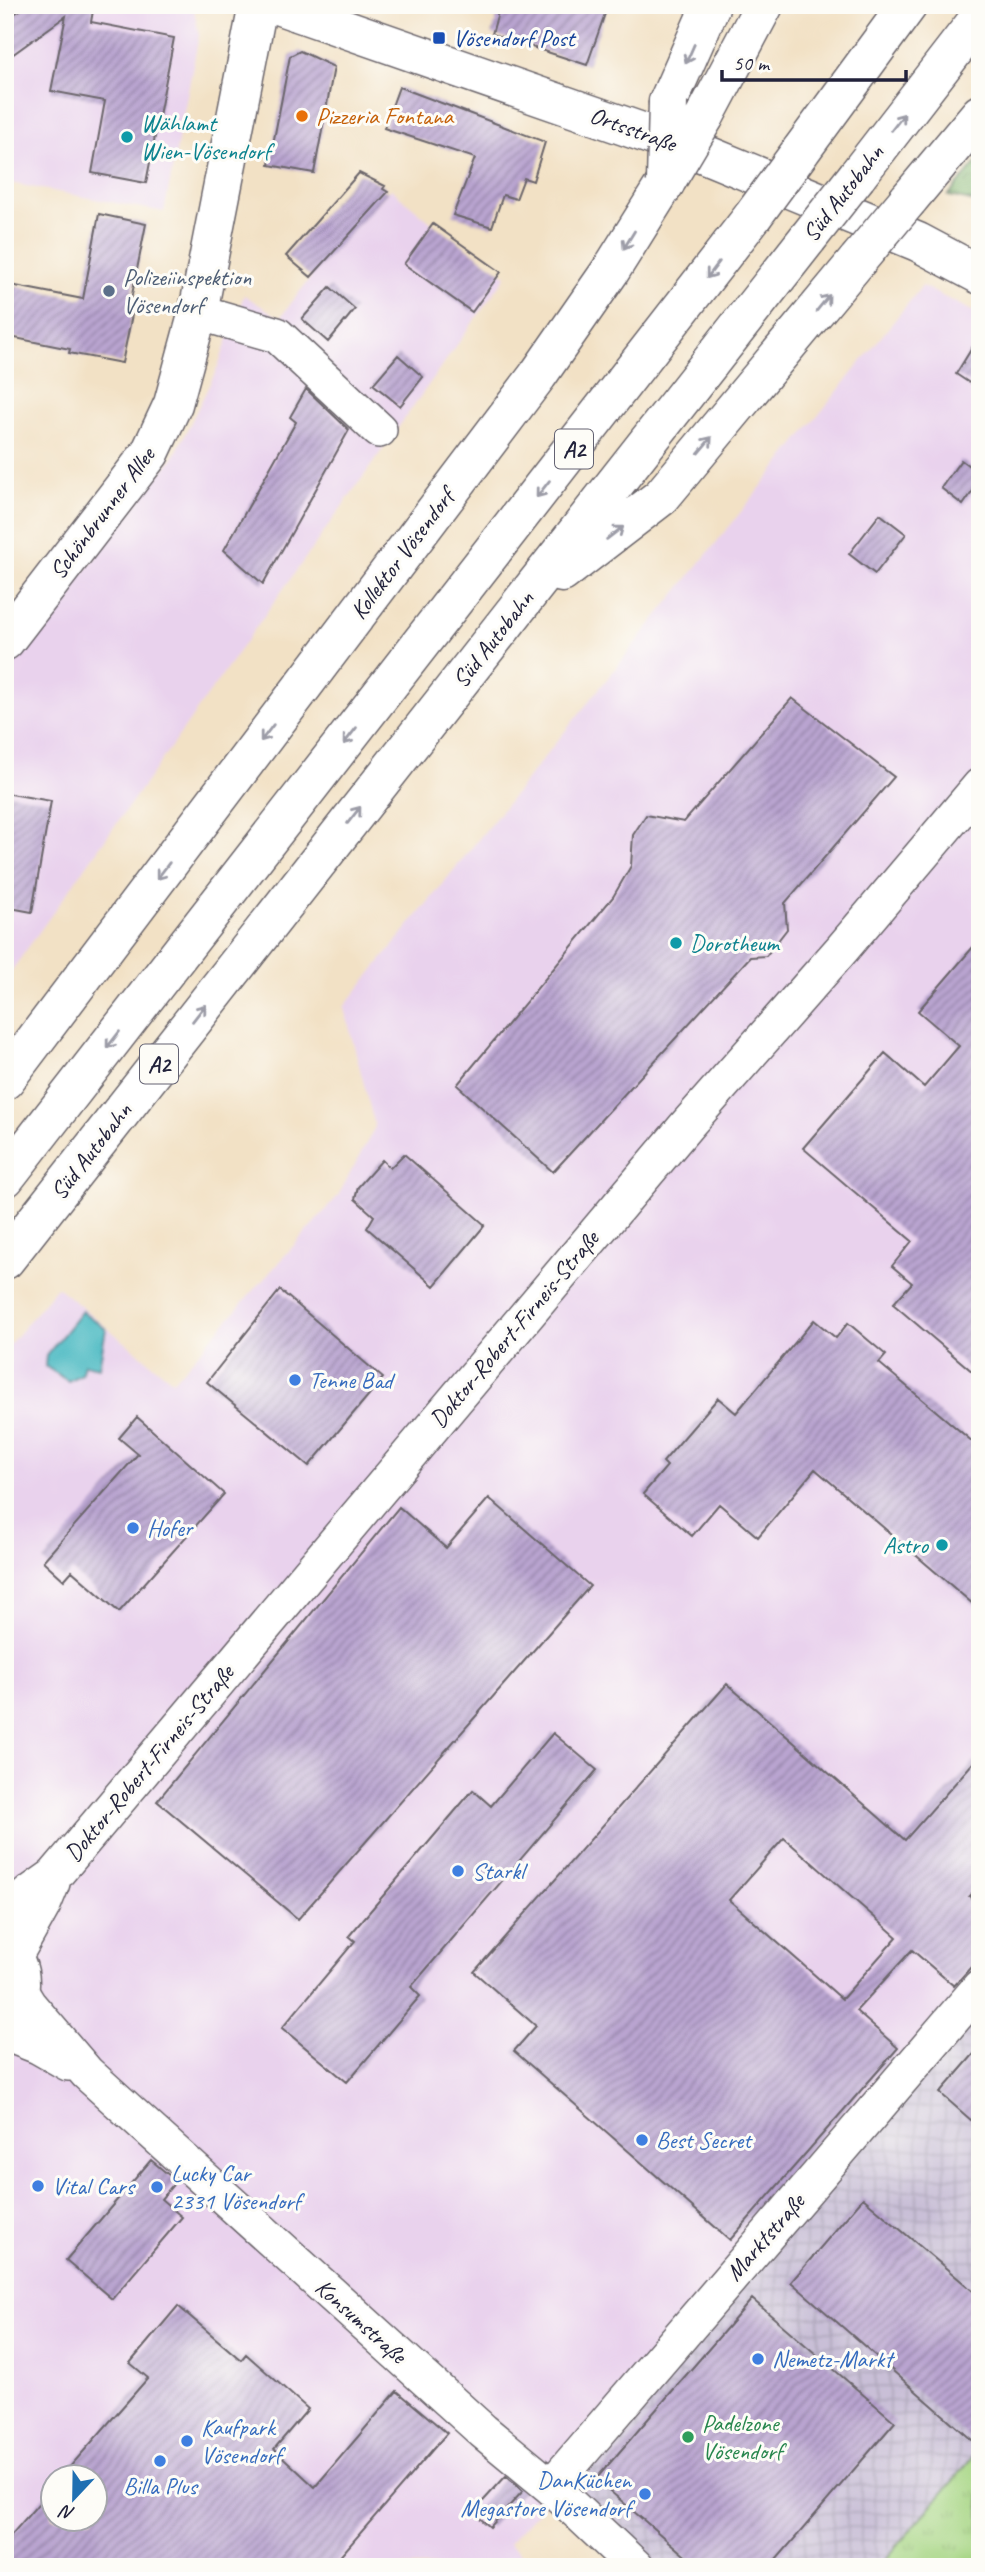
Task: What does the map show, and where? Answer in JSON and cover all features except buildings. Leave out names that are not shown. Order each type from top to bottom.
[{"type":"main road","name":"Schönbrunner Allee","points":[[5,641],[150,453],[173,404],[198,312],[258,5]]},
{"type":"main road","name":"Ortsstraße","points":[[277,5],[702,153],[918,242],[980,275]]},
{"type":"main road","points":[[666,182],[668,102],[711,5]]},
{"type":"main road","points":[[705,116],[749,5]]},
{"type":"main road","name":"Kollektor Vösendorf","points":[[5,1080],[538,375],[611,270],[666,182],[705,116],[764,5]]},
{"type":"main road","points":[[863,63],[891,5]]},
{"type":"main road","name":"Süd Autobahn","points":[[5,1178],[753,216],[908,5]]},
{"type":"main road","name":"Süd Autobahn","points":[[5,1260],[980,18]]},
{"type":"main road","points":[[521,603],[661,497],[980,114]]},
{"type":"street","points":[[198,312],[277,335],[379,430]]},
{"type":"street","name":"Doktor-Robert-Firneis-Straße","points":[[5,1915],[54,1876],[677,1136],[842,949],[980,786]]},
{"type":"street","name":"Doktor-Robert-Firneis-Straße","points":[[11,1979],[54,1876]]},
{"type":"street","name":"Konsumstraße","points":[[11,1979],[34,2012],[87,2073],[473,2422],[551,2487],[636,2567]]},
{"type":"street","name":"Marktstraße","points":[[551,2487],[980,1987]]},
{"type":"street","name":"Konsumstraße","points":[[5,2033],[38,2046],[87,2073]]},
{"type":"shaded area","points":[[5,5],[190,5],[194,9],[199,35],[164,212],[5,182]]},
{"type":"shaded area","points":[[391,189],[434,225],[506,276],[5,980],[5,673],[175,455],[217,369],[244,295],[280,318],[311,277]]},
{"type":"shaded area","points":[[922,286],[980,315],[980,1997],[509,2543],[522,2555],[512,2567],[5,2567],[5,1350],[57,1287],[173,1381],[338,1196],[375,1127],[344,1007]]},
{"type":"shaded area","points":[[980,1997],[980,2449],[879,2567],[648,2567],[559,2488]]},
{"type":"green space","points":[[980,158],[980,203],[948,196]]},
{"type":"green space","points":[[980,2449],[980,2567],[879,2567]]},
{"type":"water","points":[[82,1311],[106,1329],[99,1367],[84,1364],[81,1374],[68,1381],[45,1366],[46,1356]]},
{"type":"place","name":"Vösendorf Post","points":[[439,38]]},
{"type":"place","name":"Pizzeria Fontana","points":[[302,116]]},
{"type":"place","name":"Wählamt Wien-Vösendorf","points":[[127,137]]},
{"type":"place","name":"Polizeiinspektion Vösendorf","points":[[109,291]]},
{"type":"place","name":"Dorotheum","points":[[676,943]]},
{"type":"place","name":"Tenne Bad","points":[[295,1380]]},
{"type":"place","name":"Hofer","points":[[133,1528]]},
{"type":"place","name":"Astro","points":[[942,1545]]},
{"type":"place","name":"Starkl","points":[[458,1871]]},
{"type":"place","name":"Best Secret","points":[[642,2140]]},
{"type":"place","name":"Vital Cars","points":[[38,2186]]},
{"type":"place","name":"Lucky Car 2331 Vösendorf","points":[[157,2187]]},
{"type":"place","name":"Nemetz-Markt","points":[[758,2359]]},
{"type":"place","name":"Padelzone Vösendorf","points":[[688,2437]]},
{"type":"place","name":"Kaufpark Vösendorf","points":[[187,2441]]},
{"type":"place","name":"Billa Plus","points":[[160,2461]]},
{"type":"place","name":"DanKüchen Megastore Vösendorf","points":[[645,2494]]}]
